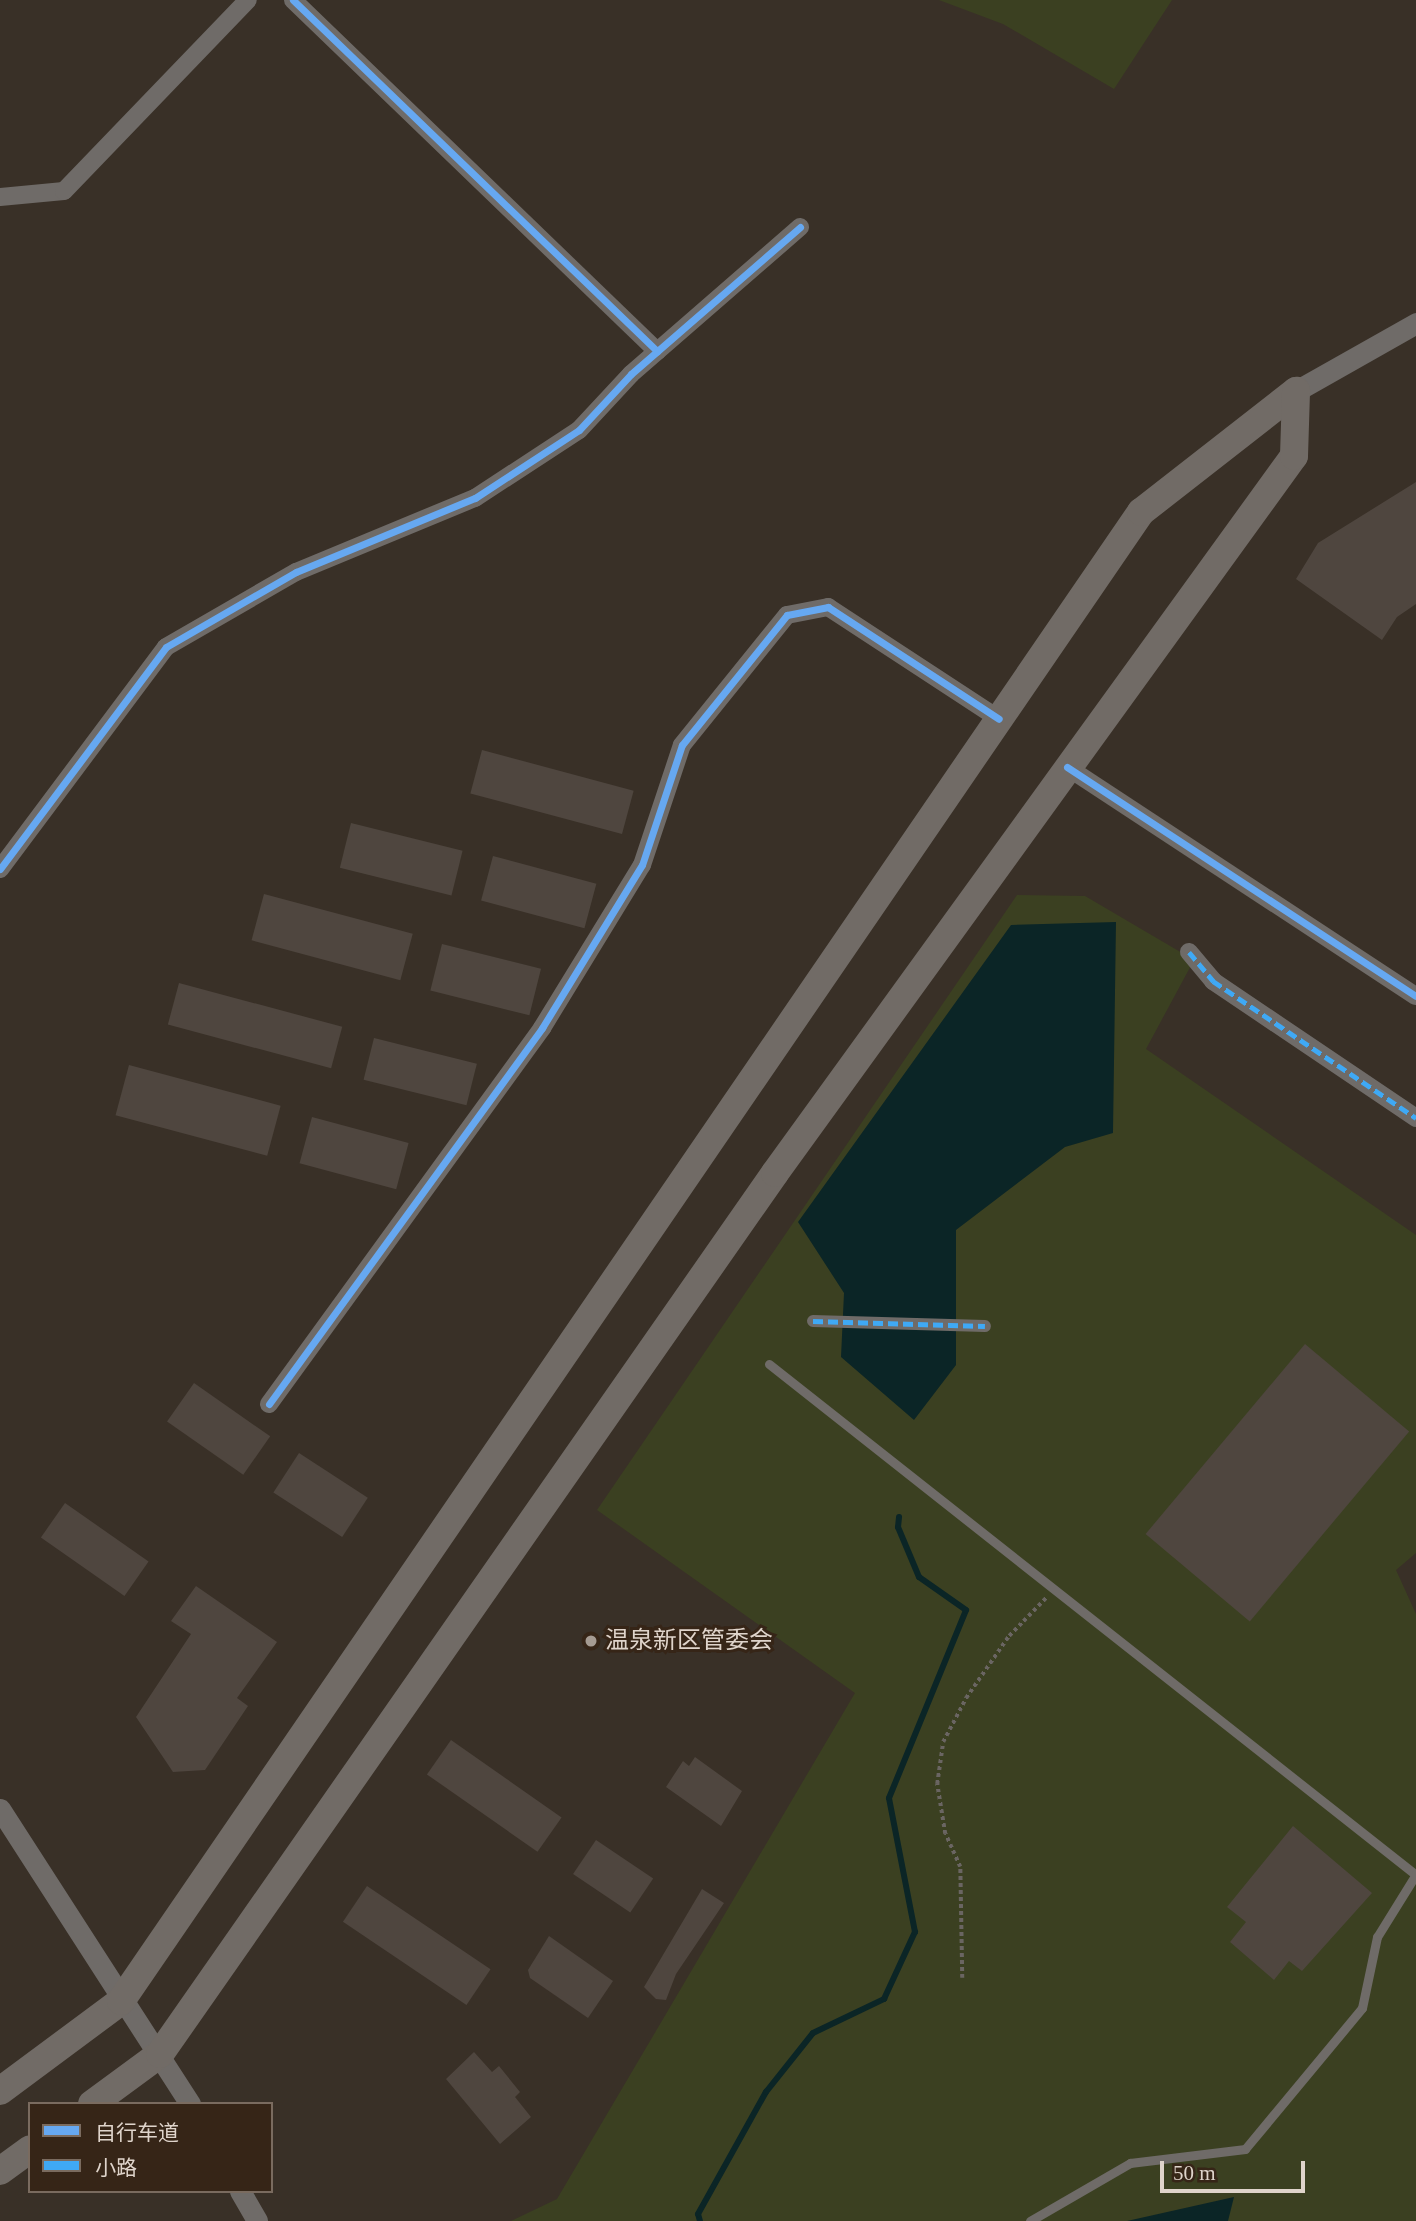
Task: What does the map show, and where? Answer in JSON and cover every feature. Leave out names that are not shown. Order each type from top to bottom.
[{"type":"main road","points":[[0,2091],[121,2001],[1141,512],[1296,391]]},
{"type":"main road","points":[[95,2102],[160,2053],[775,1173],[1067,766],[1294,456],[1296,391]]},
{"type":"main road","points":[[0,2171],[28,2150]]},
{"type":"street","points":[[0,197],[64,191],[248,0]]},
{"type":"street","points":[[293,0],[657,351]]},
{"type":"street","points":[[0,869],[166,647],[296,572],[474,498],[579,430],[657,351],[800,227]]},
{"type":"street","points":[[1296,391],[1416,323]]},
{"type":"street","points":[[269,1404],[542,1028],[642,865],[682,745],[787,615],[828,607],[999,719]]},
{"type":"street","points":[[1067,766],[1416,996]]},
{"type":"street","points":[[1189,952],[1213,981],[1416,1118]]},
{"type":"street","points":[[813,1321],[985,1326]]},
{"type":"street","points":[[0,1809],[121,2001],[160,2053],[189,2102]]},
{"type":"street","points":[[241,2193],[257,2221]]},
{"type":"lane","points":[[769,1364],[1416,1875],[1377,1937],[1362,2008],[1245,2150],[1130,2163],[1030,2221]]},
{"type":"path","points":[[962,1978],[960,1867],[945,1834],[937,1784],[943,1742],[966,1698],[1009,1636],[1054,1588]]},
{"type":"green space","points":[[939,0],[1172,0],[1114,89],[1003,24]]},
{"type":"green space","points":[[1017,895],[1085,896],[1194,960],[1146,1049],[1416,1235],[1416,1553],[1396,1570],[1416,1614],[1416,2221],[511,2221],[557,2199],[855,1693],[597,1510]]},
{"type":"water","points":[[1116,922],[1113,1133],[1065,1147],[956,1230],[956,1365],[914,1420],[841,1357],[844,1293],[798,1222],[1011,925]]},
{"type":"water","points":[[1234,2197],[1228,2221],[1127,2221]]},
{"type":"building","points":[[1416,482],[1416,604],[1397,617],[1382,640],[1296,579],[1318,543]]},
{"type":"building","points":[[482,750],[634,791],[622,834],[470,793]]},
{"type":"building","points":[[351,823],[463,851],[451,895],[340,868]]},
{"type":"building","points":[[493,856],[596,884],[584,928],[481,900]]},
{"type":"building","points":[[264,894],[413,934],[400,980],[252,940]]},
{"type":"building","points":[[442,944],[541,969],[529,1015],[430,991]]},
{"type":"building","points":[[179,983],[342,1027],[331,1068],[168,1025]]},
{"type":"building","points":[[374,1038],[477,1064],[466,1105],[364,1080]]},
{"type":"building","points":[[129,1065],[281,1106],[267,1156],[116,1115]]},
{"type":"building","points":[[312,1117],[409,1143],[396,1189],[300,1163]]},
{"type":"building","points":[[1305,1344],[1409,1431],[1250,1621],[1146,1534]]},
{"type":"building","points":[[194,1383],[270,1436],[243,1475],[167,1422]]},
{"type":"building","points":[[299,1453],[368,1498],[342,1537],[273,1492]]},
{"type":"building","points":[[65,1503],[149,1562],[124,1596],[41,1537]]},
{"type":"building","points":[[196,1586],[277,1642],[237,1698],[248,1706],[205,1770],[173,1772],[136,1717],[191,1634],[171,1621]]},
{"type":"building","points":[[451,1740],[562,1817],[537,1852],[427,1774]]},
{"type":"building","points":[[695,1757],[742,1791],[721,1826],[666,1787],[683,1761],[689,1766]]},
{"type":"building","points":[[1293,1826],[1372,1893],[1302,1971],[1289,1961],[1274,1980],[1230,1942],[1246,1922],[1227,1907]]},
{"type":"building","points":[[596,1840],[653,1879],[630,1913],[573,1874]]},
{"type":"building","points":[[367,1886],[491,1969],[466,2005],[343,1922]]},
{"type":"building","points":[[702,1889],[724,1903],[676,1974],[666,2000],[656,1999],[644,1987]]},
{"type":"building","points":[[549,1936],[613,1981],[588,2018],[530,1978],[528,1970]]},
{"type":"building","points":[[474,2052],[492,2072],[499,2066],[520,2092],[515,2097],[531,2117],[500,2144],[446,2079]]},
{"type":"waterway","points":[[700,2221],[698,2214],[766,2092],[813,2033],[884,1999],[915,1932],[889,1798],[966,1610],[919,1577],[898,1527],[899,1517]]},
{"type":"marked path","points":[[1189,952],[1213,981],[1416,1118]]},
{"type":"marked path","points":[[813,1321],[985,1326]]},
{"type":"cycle path","points":[[293,0],[657,351]]},
{"type":"cycle path","points":[[0,869],[166,647],[296,572],[475,498],[579,430],[631,374],[800,227]]},
{"type":"cycle path","points":[[269,1404],[542,1028],[642,865],[682,745],[787,615],[828,607],[999,719]]},
{"type":"cycle path","points":[[1067,767],[1416,996]]},
{"type":"place","name":"温泉新区管委会","points":[[591,1641]]}]
